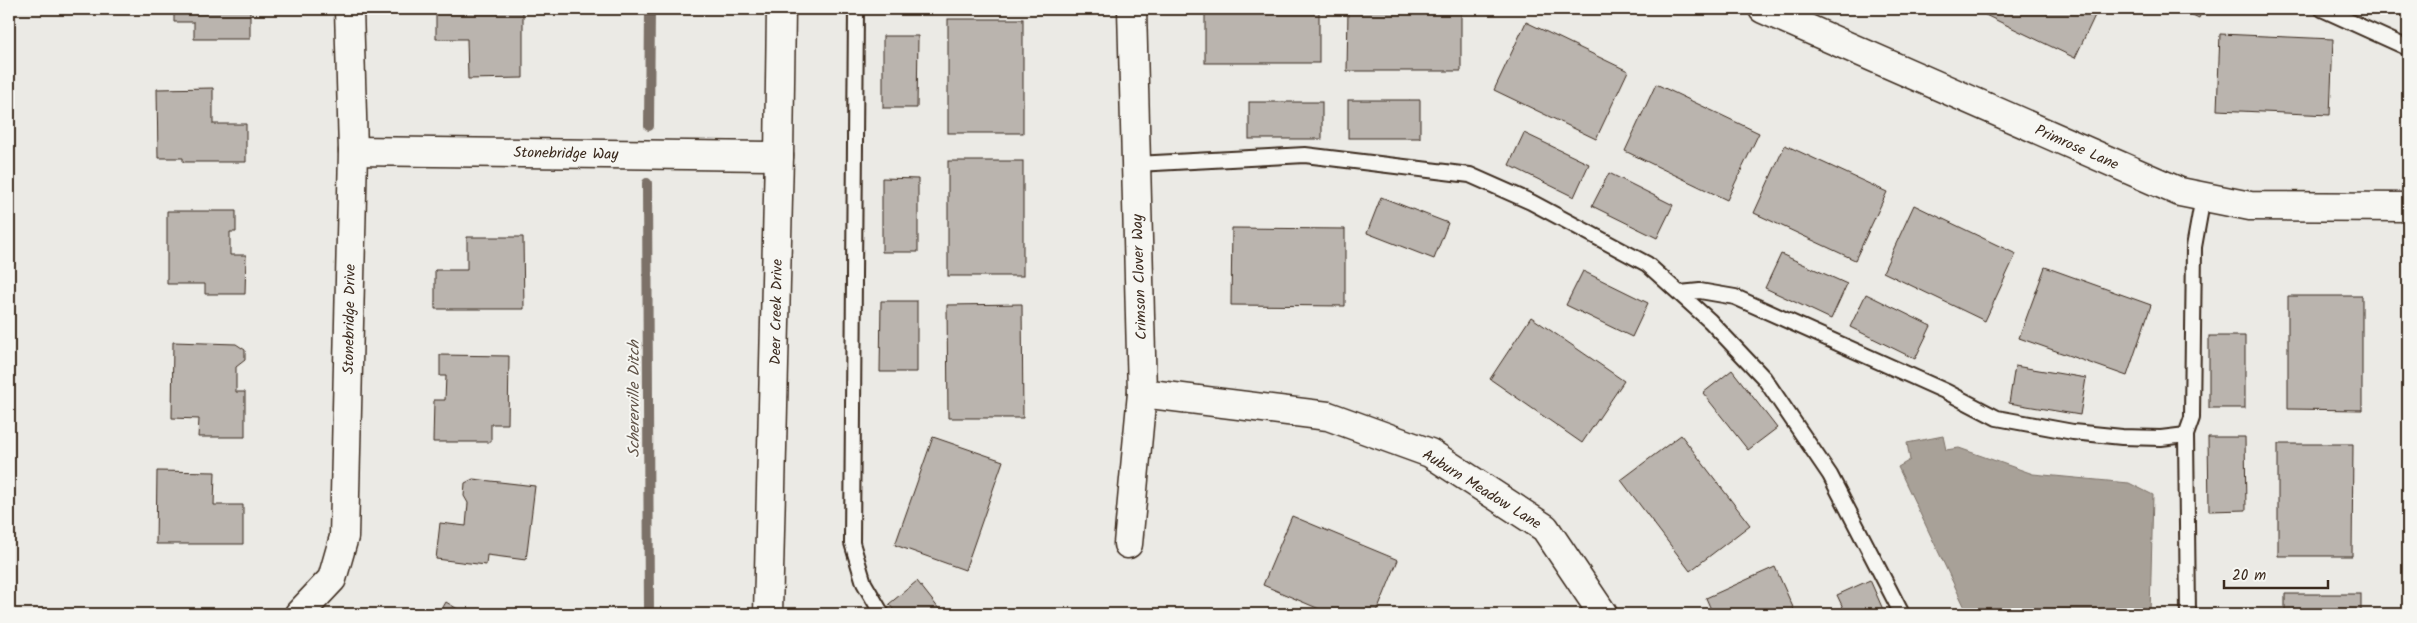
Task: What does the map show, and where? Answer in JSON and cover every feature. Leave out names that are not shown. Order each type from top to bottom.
[{"type":"street","name":"Stonebridge Drive","points":[[299,614],[332,579],[344,537],[353,151],[349,9]]},
{"type":"street","name":"Deer Creek Drive","points":[[768,614],[781,9]]},
{"type":"street","name":"Crimson Clover Way","points":[[1128,544],[1142,393],[1132,9]]},
{"type":"street","name":"Primrose Lane","points":[[1763,9],[2180,192],[2250,206],[2408,207]]},
{"type":"street","name":"Stonebridge Way","points":[[353,151],[779,156]]},
{"type":"street","name":"Auburn Meadow Lane","points":[[1142,393],[1328,416],[1430,453],[1545,528],[1603,614]]},
{"type":"lane","points":[[856,9],[852,543],[864,583],[882,614]]},
{"type":"lane","points":[[2322,9],[2408,48]]},
{"type":"lane","points":[[1136,164],[1305,155],[1470,175],[1531,202],[1647,264],[1710,321],[1764,378],[1830,475],[1902,614]]},
{"type":"lane","points":[[2188,614],[2186,435],[2192,418],[2194,247],[2203,197]]},
{"type":"lane","points":[[1680,294],[1700,291],[1736,297],[1947,392],[1997,418],[2073,432],[2122,438],[2161,438],[2186,435]]},
{"type":"shaded area","points":[[1943,436],[1946,450],[1959,448],[2033,474],[2129,483],[2153,495],[2150,614],[1968,614],[1898,467],[1910,460],[1907,443]]},
{"type":"building","points":[[174,9],[250,9],[250,39],[194,39],[194,22],[174,22]]},
{"type":"building","points":[[436,9],[523,10],[523,78],[468,79],[467,39],[436,39]]},
{"type":"building","points":[[1205,9],[1319,9],[1319,63],[1205,63]]},
{"type":"building","points":[[1348,9],[1461,9],[1461,71],[1347,71]]},
{"type":"building","points":[[1973,9],[2098,9],[2075,58]]},
{"type":"building","points":[[2180,9],[2203,9],[2199,18]]},
{"type":"building","points":[[948,19],[1023,19],[1023,133],[948,133]]},
{"type":"building","points":[[1526,22],[1628,71],[1596,139],[1494,90]]},
{"type":"building","points":[[2220,34],[2333,39],[2330,115],[2217,110]]},
{"type":"building","points":[[883,36],[918,36],[917,108],[883,108]]},
{"type":"building","points":[[1656,84],[1759,133],[1727,200],[1625,151]]},
{"type":"building","points":[[213,88],[213,124],[246,124],[246,162],[183,162],[183,158],[158,158],[157,89]]},
{"type":"building","points":[[1348,100],[1420,100],[1420,138],[1348,138]]},
{"type":"building","points":[[1249,102],[1322,102],[1322,139],[1249,139]]},
{"type":"building","points":[[1524,133],[1589,164],[1574,197],[1509,165]]},
{"type":"building","points":[[1785,145],[1887,192],[1855,260],[1754,213]]},
{"type":"building","points":[[948,161],[1023,161],[1023,276],[948,276]]},
{"type":"building","points":[[1609,173],[1673,205],[1657,238],[1592,206]]},
{"type":"building","points":[[882,178],[918,179],[918,252],[882,252]]},
{"type":"building","points":[[1381,197],[1448,223],[1434,259],[1367,233]]},
{"type":"building","points":[[1914,205],[2016,254],[1985,321],[1883,272]]},
{"type":"building","points":[[167,211],[236,211],[236,232],[230,232],[230,255],[246,255],[245,294],[205,294],[205,284],[167,284]]},
{"type":"building","points":[[1232,228],[1345,229],[1345,306],[1231,305]]},
{"type":"building","points":[[467,237],[523,237],[524,309],[435,309],[435,270],[467,270]]},
{"type":"building","points":[[1781,254],[1847,284],[1831,319],[1765,288]]},
{"type":"building","points":[[2045,267],[2151,305],[2127,376],[2019,338]]},
{"type":"building","points":[[1583,271],[1648,303],[1632,337],[1566,305]]},
{"type":"building","points":[[1866,294],[1931,326],[1915,359],[1850,327]]},
{"type":"building","points":[[2288,296],[2362,296],[2362,410],[2288,409]]},
{"type":"building","points":[[881,301],[917,301],[917,372],[880,372]]},
{"type":"building","points":[[1022,304],[1023,418],[948,418],[947,305]]},
{"type":"building","points":[[1531,317],[1624,381],[1582,443],[1490,379]]},
{"type":"building","points":[[2209,336],[2245,336],[2245,408],[2209,408]]},
{"type":"building","points":[[173,342],[236,344],[245,350],[245,360],[236,367],[236,392],[245,392],[245,437],[198,437],[199,419],[172,418]]},
{"type":"building","points":[[440,355],[509,356],[508,424],[491,424],[491,442],[433,442],[434,400],[445,400],[446,376],[440,376]]},
{"type":"building","points":[[2015,366],[2086,378],[2080,415],[2009,403]]},
{"type":"building","points":[[1732,370],[1777,428],[1748,450],[1703,393]]},
{"type":"building","points":[[1681,435],[1750,525],[1690,571],[1621,480]]},
{"type":"building","points":[[933,437],[1003,461],[965,570],[895,545]]},
{"type":"building","points":[[2208,437],[2245,437],[2246,510],[2209,511]]},
{"type":"building","points":[[2278,444],[2353,444],[2352,556],[2278,556]]},
{"type":"building","points":[[157,471],[215,472],[214,505],[243,505],[243,544],[156,544]]},
{"type":"building","points":[[473,479],[535,486],[526,560],[487,555],[486,565],[436,559],[440,523],[466,526],[468,503],[464,496],[465,483]]},
{"type":"building","points":[[1292,516],[1398,560],[1376,614],[1331,614],[1263,585]]},
{"type":"building","points":[[1775,567],[1796,614],[1713,614],[1706,598]]},
{"type":"building","points":[[1870,580],[1885,614],[1846,614],[1837,595]]},
{"type":"building","points":[[917,581],[943,614],[897,614],[889,604]]},
{"type":"building","points":[[2285,594],[2361,594],[2361,614],[2285,614]]},
{"type":"building","points":[[446,602],[466,614],[439,614]]},
{"type":"waterway","name":"Schererville Ditch","points":[[649,126],[650,9]]},
{"type":"waterway","name":"Schererville Ditch","points":[[647,183],[649,614]]}]
